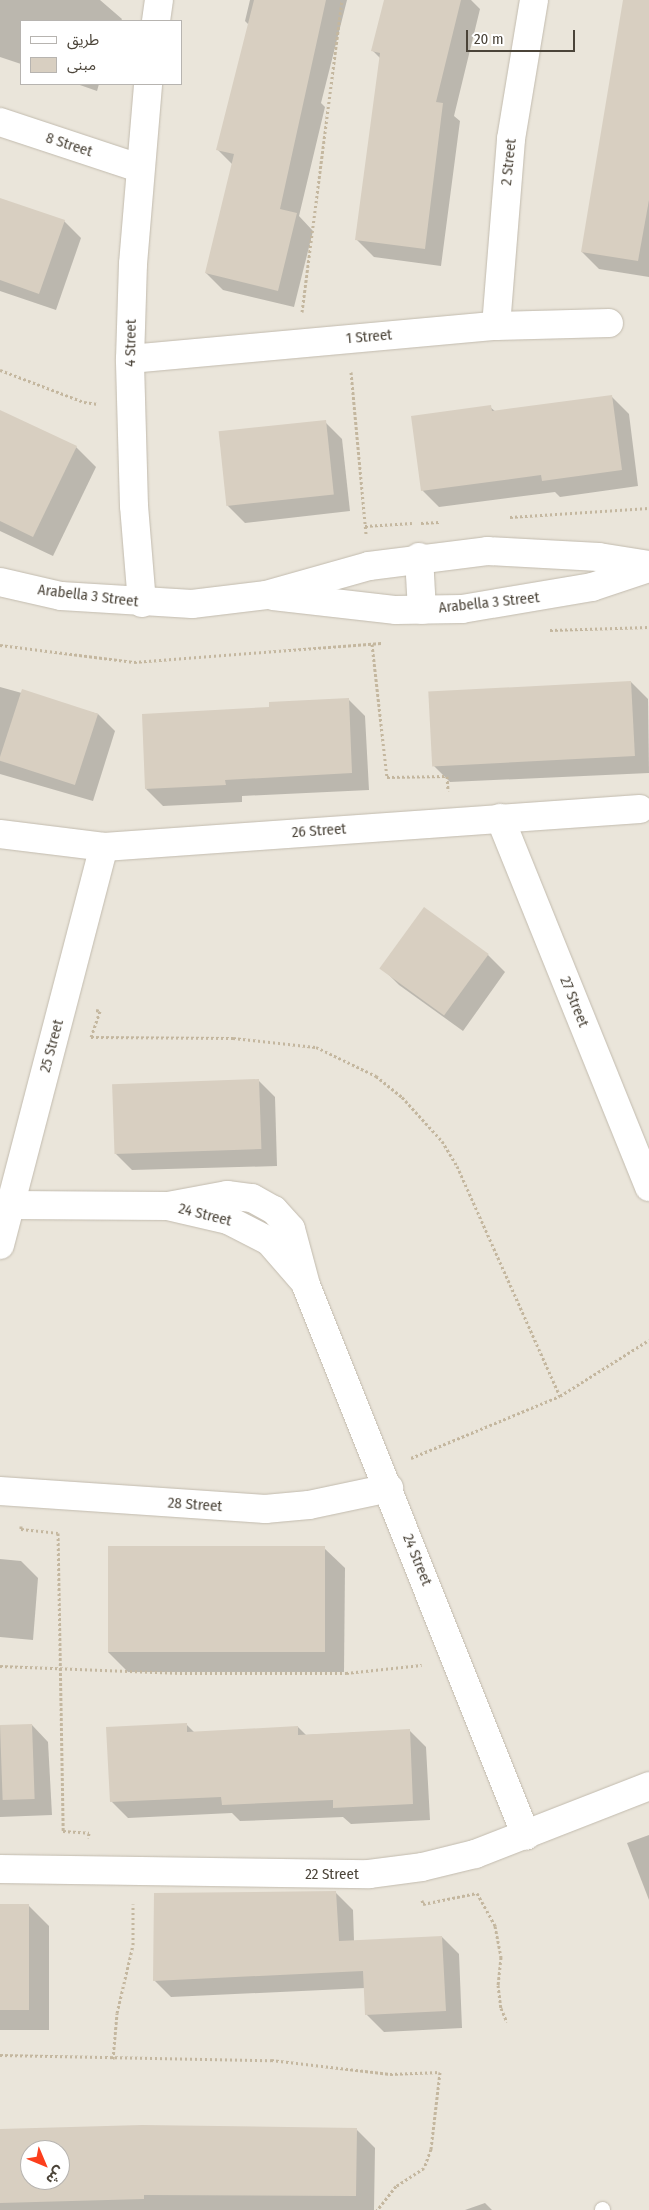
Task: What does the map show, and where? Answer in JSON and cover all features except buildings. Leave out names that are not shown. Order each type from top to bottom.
[{"type":"street","points":[[156,20],[159,0]]},
{"type":"street","name":"2 Street","points":[[496,326],[511,139],[534,0]]},
{"type":"street","name":"4 Street","points":[[142,603],[130,408],[130,360],[139,168],[148,85]]},
{"type":"street","name":"8 Street","points":[[0,122],[139,168]]},
{"type":"street","name":"1 Street","points":[[130,360],[496,326],[609,323]]},
{"type":"street","name":"Arabella 3 Street","points":[[0,582],[61,596],[142,603],[192,604],[266,594],[369,566],[419,558],[487,551],[534,552],[599,557],[649,566]]},
{"type":"street","points":[[419,558],[422,610]]},
{"type":"street","name":"Arabella 3 Street","points":[[266,594],[331,605],[422,610],[462,609],[535,599],[592,587],[649,566]]},
{"type":"street","name":"26 Street","points":[[0,834],[104,847],[640,809]]},
{"type":"street","name":"27 Street","points":[[500,818],[649,1186]]},
{"type":"street","name":"25 Street","points":[[0,1245],[104,847]]},
{"type":"street","name":"24 Street","points":[[9,1205],[168,1206],[228,1220],[250,1228],[269,1242],[306,1284],[526,1836]]},
{"type":"street","name":"28 Street","points":[[11,1492],[265,1509],[309,1505],[385,1479]]},
{"type":"street","name":"22 Street","points":[[0,1869],[368,1874],[419,1867],[475,1854],[526,1836],[649,1786]]},
{"type":"path","points":[[298,344],[342,0]]},
{"type":"path","points":[[348,339],[369,566]]},
{"type":"path","points":[[0,370],[84,402],[130,408]]},
{"type":"path","points":[[542,630],[649,627]]},
{"type":"path","points":[[0,645],[134,662],[391,642]]},
{"type":"path","points":[[372,644],[387,777],[447,776],[449,822]]},
{"type":"path","points":[[64,1002],[100,1011],[91,1037],[232,1038],[316,1047],[376,1076],[402,1097],[442,1141],[457,1166],[560,1396]]},
{"type":"path","points":[[385,1479],[560,1396],[649,1340]]},
{"type":"path","points":[[11,1492],[21,1529],[58,1533],[62,1831],[88,1833],[87,1871]]},
{"type":"path","points":[[0,1666],[180,1673],[346,1672],[457,1662]]},
{"type":"path","points":[[419,1867],[422,1904],[477,1893],[495,1926],[501,1957],[498,1985],[501,2008],[507,2022]]},
{"type":"path","points":[[113,2059],[117,2013],[133,1945],[133,1872]]},
{"type":"path","points":[[0,2055],[113,2059],[272,2060],[390,2074],[440,2072],[432,2149],[424,2168],[396,2186],[377,2210]]},
{"type":"shaded area","points":[[0,0],[649,0],[649,2210],[0,2210]]}]
